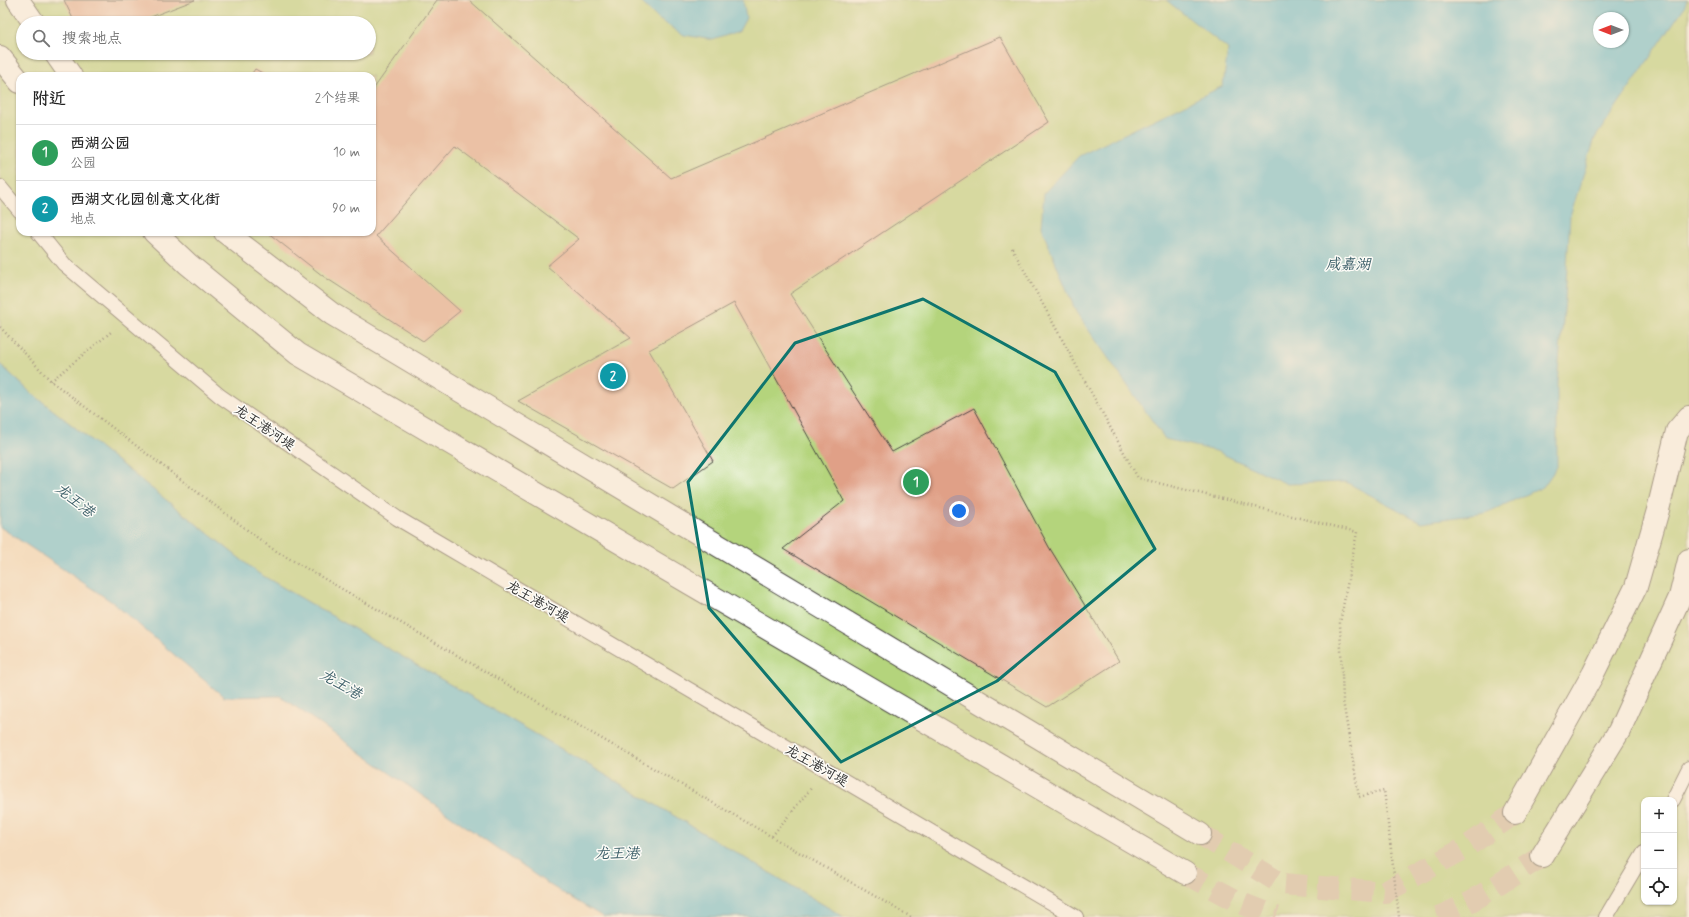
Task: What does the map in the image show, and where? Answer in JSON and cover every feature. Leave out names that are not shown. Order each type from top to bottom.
[{"type":"street","points":[[18,0],[29,16]]},
{"type":"street","points":[[0,57],[16,77]]},
{"type":"street","points":[[60,60],[68,72]]},
{"type":"street","points":[[158,236],[188,264],[298,354],[1185,873]]},
{"type":"street","points":[[230,236],[332,314],[1200,834]]},
{"type":"street","points":[[1514,813],[1593,674],[1636,587],[1658,510],[1677,431],[1689,417]]},
{"type":"street","points":[[1542,856],[1619,731],[1680,597],[1689,560]]},
{"type":"lane","points":[[0,187],[16,206]]},
{"type":"lane","name":"龙王港河堤","points":[[41,236],[64,264],[220,396],[397,518],[1076,917]]},
{"type":"lane","points":[[1674,797],[1689,768]]},
{"type":"lane","points":[[1606,917],[1641,859]]},
{"type":"path","points":[[1012,248],[1138,478],[1357,532],[1340,623],[1343,701],[1358,797],[1384,790],[1399,917]]},
{"type":"path","points":[[51,381],[128,318]]},
{"type":"path","points":[[0,327],[51,381],[271,548],[911,917]]},
{"type":"path","points":[[772,836],[826,770]]},
{"type":"highlighted area","points":[[923,299],[1055,372],[1155,549],[997,681],[841,762],[709,608],[688,482],[795,343]]},
{"type":"green space","points":[[0,0],[1689,0],[1689,917],[844,917],[582,761],[258,573],[29,391],[0,364]]},
{"type":"water","points":[[639,0],[743,0],[746,18],[739,31],[713,40],[684,35],[658,19]]},
{"type":"water","name":"咸嘉湖","points":[[1166,0],[1687,0],[1685,6],[1595,138],[1570,216],[1565,300],[1557,382],[1557,467],[1543,487],[1486,513],[1421,522],[1346,482],[1287,484],[1216,451],[1165,439],[1076,312],[1041,227],[1044,193],[1079,156],[1223,86],[1228,49]]},
{"type":"water","name":"龙王港","points":[[0,364],[29,391],[258,573],[582,761],[844,917],[603,917],[548,884],[280,696],[224,697],[112,602],[0,527]]},
{"type":"building","points":[[64,0],[195,0],[153,16],[72,16]]},
{"type":"building","points":[[437,0],[469,0],[671,178],[1000,37],[1049,122],[790,294],[892,452],[974,408],[1049,547],[1119,661],[1047,707],[783,549],[844,501],[734,303],[649,350],[713,461],[673,489],[518,401],[631,338],[547,266],[579,239],[455,146],[376,236],[376,85]]},
{"type":"building","points":[[255,69],[261,72],[253,72]]},
{"type":"building","points":[[272,236],[376,236],[460,311],[423,341],[323,276]]},
{"type":"tunnel","points":[[1200,834],[1282,884],[1385,892],[1465,848],[1515,813]]},
{"type":"tunnel","points":[[1438,917],[1478,897],[1542,856]]},
{"type":"tunnel","points":[[1185,873],[1241,903],[1276,917]]},
{"type":"place","name":"西湖文化园创意文化街","points":[[613,376]]},
{"type":"place","name":"西湖公园","points":[[916,482]]}]
